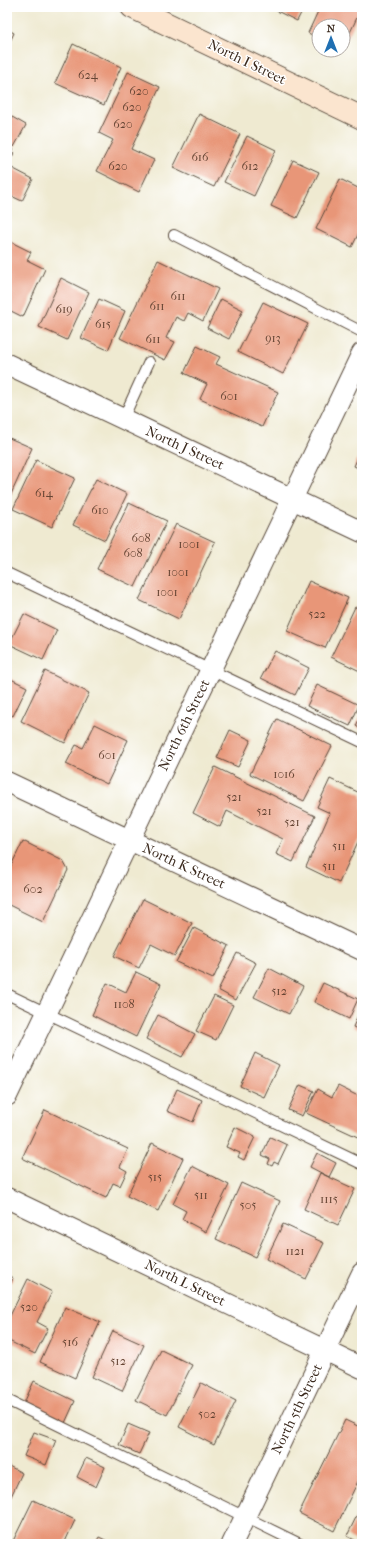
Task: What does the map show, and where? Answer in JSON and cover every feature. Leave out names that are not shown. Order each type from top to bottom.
[{"type":"main road","name":"North I Street","points":[[132,7],[362,118]]},
{"type":"street","name":"North 6th Street","points":[[7,1096],[362,353]]},
{"type":"street","name":"North J Street","points":[[7,364],[362,532]]},
{"type":"street","name":"North K Street","points":[[7,782],[362,950]]},
{"type":"street","name":"North L Street","points":[[7,1198],[362,1368]]},
{"type":"street","name":"North 5th Street","points":[[232,1544],[362,1273]]},
{"type":"lane","points":[[174,235],[362,332]]},
{"type":"lane","points":[[123,419],[149,362]]},
{"type":"lane","points":[[7,573],[362,742]]},
{"type":"lane","points":[[7,994],[362,1164]]},
{"type":"lane","points":[[7,1400],[300,1544]]},
{"type":"building","points":[[269,7],[304,7],[297,21]]},
{"type":"building","points":[[320,7],[362,7],[351,30],[351,18],[315,18]]},
{"type":"building","points":[[311,26],[311,34],[308,33]]},
{"type":"building","points":[[7,29],[14,33],[7,48]]},
{"type":"building","points":[[73,44],[121,67],[104,105],[55,83]]},
{"type":"building","points":[[128,72],[160,87],[131,149],[154,160],[139,192],[97,171],[113,140],[99,133]]},
{"type":"building","points":[[7,114],[26,125],[14,147],[7,143]]},
{"type":"building","points":[[199,114],[240,134],[214,187],[173,168]]},
{"type":"building","points":[[247,136],[276,150],[254,196],[224,182]]},
{"type":"building","points":[[293,160],[319,172],[297,218],[271,206]]},
{"type":"building","points":[[10,167],[33,179],[22,201],[7,194],[7,173]]},
{"type":"building","points":[[340,179],[362,190],[362,226],[352,247],[316,229]]},
{"type":"building","points":[[7,240],[31,252],[27,260],[45,269],[23,317],[7,309]]},
{"type":"building","points":[[158,260],[218,289],[203,321],[188,313],[184,321],[176,317],[166,338],[175,342],[165,360],[120,338]]},
{"type":"building","points":[[61,278],[89,292],[67,340],[39,327]]},
{"type":"building","points":[[99,299],[125,311],[108,350],[81,338]]},
{"type":"building","points":[[221,299],[243,310],[229,339],[207,328]]},
{"type":"building","points":[[263,302],[308,324],[283,374],[238,352]]},
{"type":"building","points":[[197,346],[220,357],[216,364],[278,392],[262,427],[200,399],[207,384],[184,373]]},
{"type":"building","points":[[7,437],[32,448],[7,503]]},
{"type":"building","points":[[362,449],[362,470],[354,466]]},
{"type":"building","points":[[36,460],[75,478],[52,527],[13,509]]},
{"type":"building","points":[[96,479],[127,494],[105,540],[73,525]]},
{"type":"building","points":[[129,503],[167,521],[135,587],[97,569]]},
{"type":"building","points":[[176,524],[215,542],[179,619],[139,600]]},
{"type":"building","points":[[309,581],[348,598],[325,648],[287,631]]},
{"type":"building","points":[[355,607],[362,610],[362,672],[331,657]]},
{"type":"building","points":[[24,614],[57,630],[43,660],[9,644]]},
{"type":"building","points":[[275,651],[309,668],[295,695],[261,678]]},
{"type":"building","points":[[45,671],[89,693],[65,743],[21,721]]},
{"type":"building","points":[[7,677],[27,687],[13,716],[7,713]]},
{"type":"building","points":[[317,685],[359,705],[350,726],[307,706]]},
{"type":"building","points":[[362,713],[362,730],[356,726]]},
{"type":"building","points":[[277,719],[332,746],[304,801],[250,774]]},
{"type":"building","points":[[95,724],[128,740],[107,784],[66,764],[76,745],[83,748]]},
{"type":"building","points":[[230,730],[251,740],[238,767],[217,758]]},
{"type":"building","points":[[215,767],[315,816],[293,862],[276,854],[283,839],[227,811],[220,827],[193,813]]},
{"type":"building","points":[[330,779],[362,794],[362,833],[339,883],[306,867],[330,813],[317,807]]},
{"type":"building","points":[[23,841],[63,861],[68,870],[43,922],[7,904],[7,874]]},
{"type":"building","points":[[143,899],[192,923],[175,956],[151,944],[139,968],[114,956]]},
{"type":"building","points":[[194,928],[229,946],[213,979],[176,962]]},
{"type":"building","points":[[237,953],[256,963],[236,1000],[218,990]]},
{"type":"building","points":[[269,968],[303,986],[289,1014],[254,997]]},
{"type":"building","points":[[136,972],[161,984],[136,1037],[92,1015],[107,983],[126,992]]},
{"type":"building","points":[[323,983],[358,999],[349,1019],[314,1002]]},
{"type":"building","points":[[214,996],[233,1005],[216,1040],[196,1031]]},
{"type":"building","points":[[362,1006],[362,1031],[353,1027]]},
{"type":"building","points":[[158,1015],[195,1034],[182,1057],[146,1039]]},
{"type":"building","points":[[255,1053],[279,1065],[264,1097],[240,1086]]},
{"type":"building","points":[[300,1085],[314,1091],[302,1116],[288,1110]]},
{"type":"building","points":[[338,1086],[362,1098],[362,1139],[306,1113],[318,1089],[332,1097]]},
{"type":"building","points":[[177,1089],[202,1100],[193,1122],[167,1111]]},
{"type":"building","points":[[45,1110],[128,1149],[120,1167],[127,1171],[120,1186],[113,1183],[106,1198],[22,1158]]},
{"type":"building","points":[[235,1127],[255,1137],[244,1160],[238,1157],[240,1153],[226,1147]]},
{"type":"building","points":[[270,1137],[287,1145],[278,1164],[274,1162],[272,1166],[268,1164],[270,1159],[262,1155]]},
{"type":"building","points":[[152,1143],[183,1158],[158,1211],[127,1196]]},
{"type":"building","points":[[317,1153],[336,1163],[329,1177],[310,1167]]},
{"type":"building","points":[[192,1166],[229,1185],[206,1232],[182,1219],[186,1211],[173,1204]]},
{"type":"building","points":[[320,1173],[355,1189],[338,1225],[304,1209]]},
{"type":"building","points":[[241,1183],[280,1201],[255,1257],[216,1239]]},
{"type":"building","points":[[283,1224],[324,1243],[306,1279],[266,1259]]},
{"type":"building","points":[[7,1275],[13,1278],[7,1291]]},
{"type":"building","points":[[28,1279],[52,1292],[37,1322],[48,1328],[35,1354],[7,1340],[7,1322]]},
{"type":"building","points":[[65,1307],[100,1322],[75,1378],[40,1362]]},
{"type":"building","points":[[113,1331],[144,1345],[122,1391],[92,1377]]},
{"type":"building","points":[[161,1350],[192,1365],[167,1415],[136,1400]]},
{"type":"building","points":[[34,1381],[75,1401],[65,1423],[24,1403]]},
{"type":"building","points":[[201,1383],[236,1401],[214,1445],[179,1427]]},
{"type":"building","points":[[345,1420],[362,1428],[362,1473],[334,1531],[299,1513]]},
{"type":"building","points":[[128,1424],[149,1433],[139,1454],[119,1445]]},
{"type":"building","points":[[34,1432],[56,1440],[46,1465],[24,1456]]},
{"type":"building","points":[[86,1458],[105,1467],[96,1487],[77,1477]]},
{"type":"building","points":[[7,1465],[22,1473],[7,1505]]},
{"type":"building","points":[[33,1500],[75,1520],[64,1544],[12,1543]]},
{"type":"building","points":[[362,1505],[362,1544],[347,1536]]},
{"type":"building","points":[[99,1537],[114,1544],[95,1544]]}]
